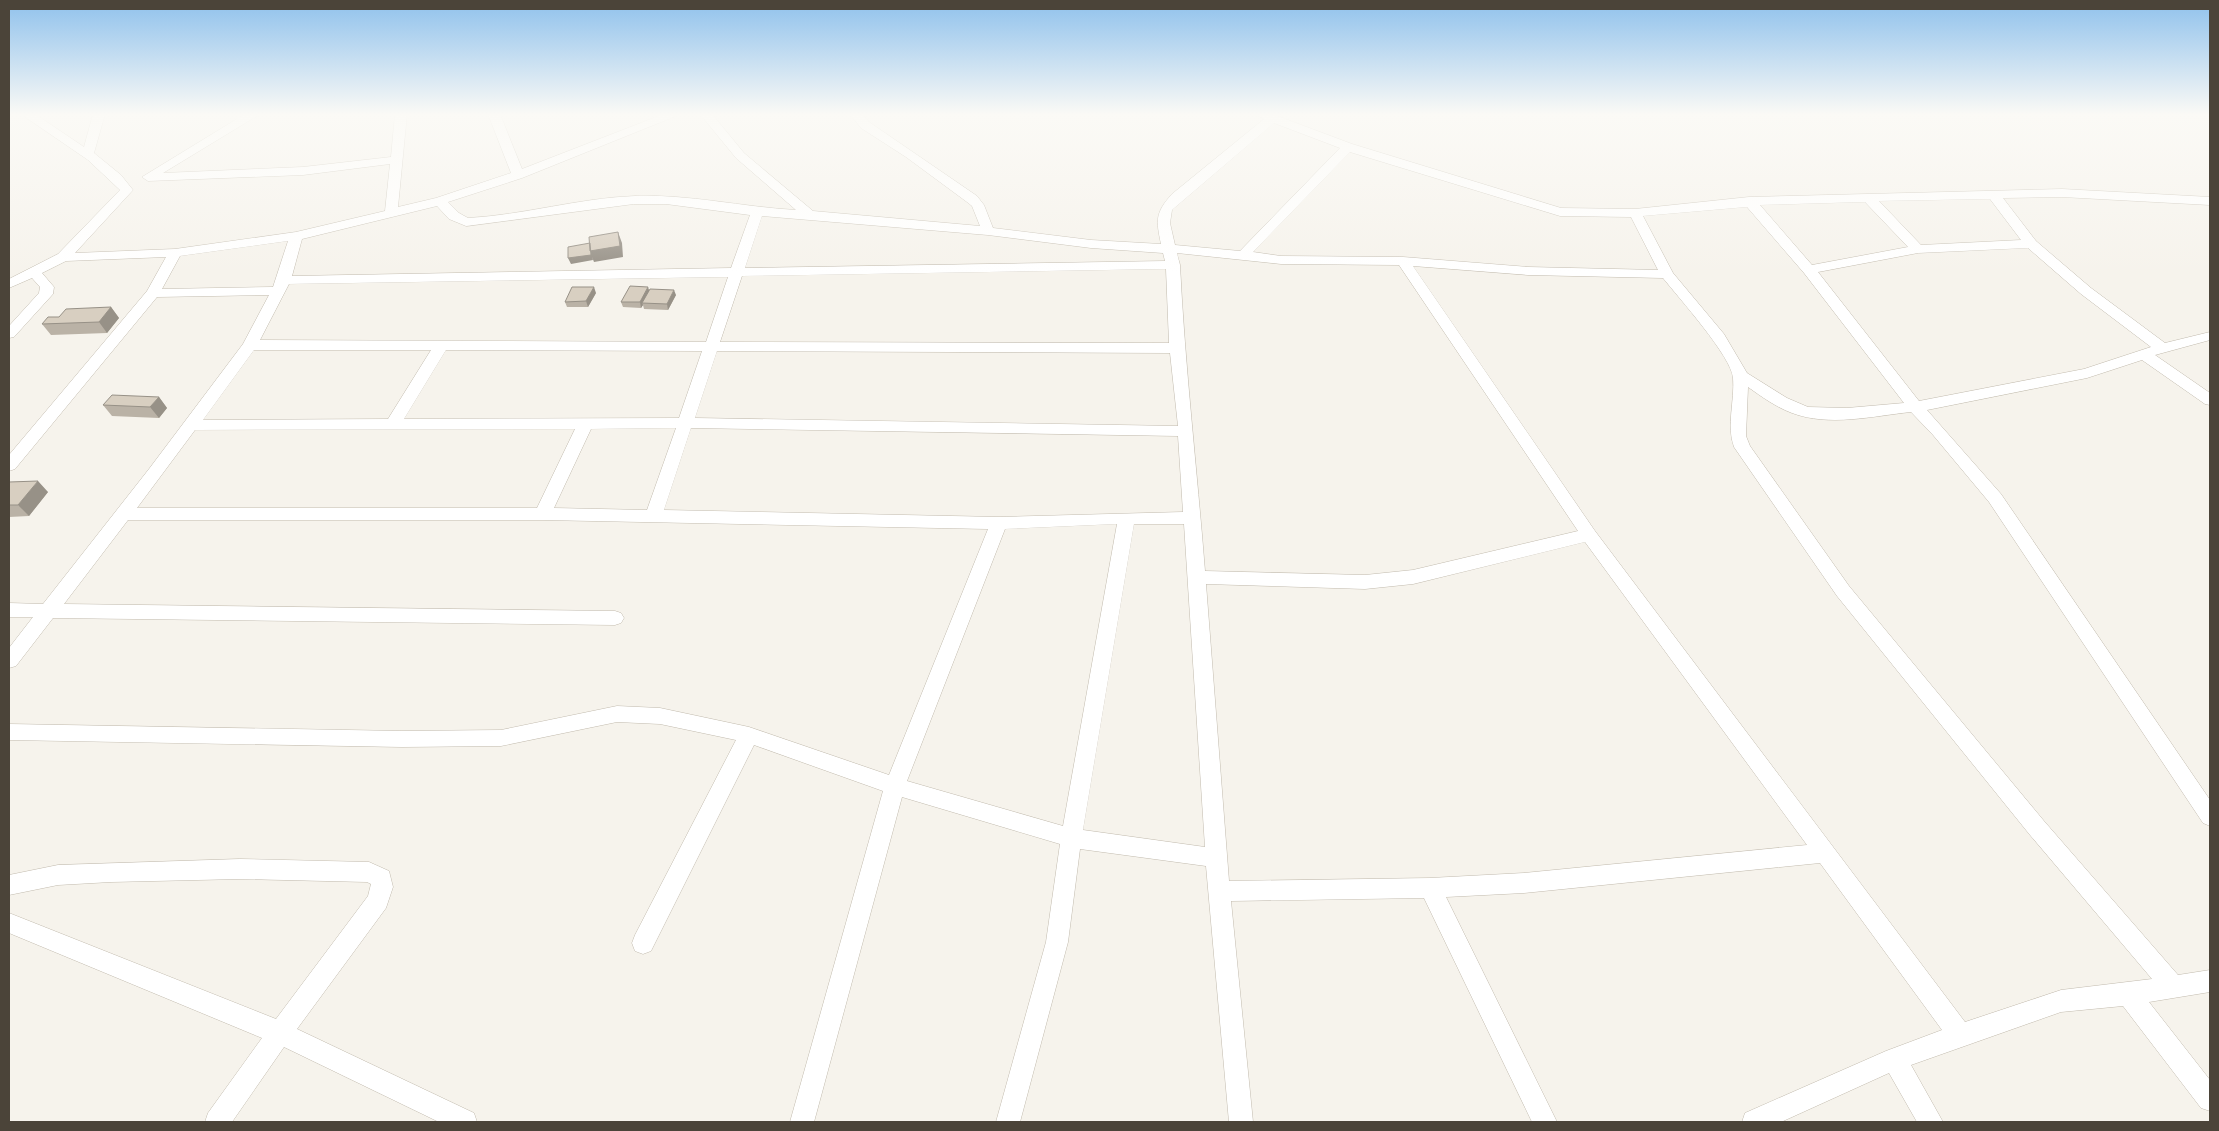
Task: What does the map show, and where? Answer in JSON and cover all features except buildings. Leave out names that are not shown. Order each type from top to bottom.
[{"type":"street","points":[[104,167],[118,178],[127,190]]},
{"type":"street","points":[[9,284],[64,257],[127,190],[165,167]]},
{"type":"street","points":[[148,177],[303,171],[339,167]]},
{"type":"street","points":[[391,213],[395,167]]},
{"type":"street","points":[[515,167],[518,175]]},
{"type":"street","points":[[64,257],[175,253],[296,236],[440,201],[539,167]]},
{"type":"street","points":[[753,167],[809,215]]},
{"type":"street","points":[[928,167],[978,205],[988,231]]},
{"type":"street","points":[[1210,167],[1166,209],[1163,223],[1171,257],[1177,348],[1186,431],[1216,858],[1241,1122]]},
{"type":"street","points":[[1243,255],[1329,167]]},
{"type":"street","points":[[1413,167],[1560,212],[1593,214],[1635,213],[1749,201],[2062,193],[2210,201]]},
{"type":"street","points":[[1994,195],[2031,244],[2086,291],[2162,348]]},
{"type":"street","points":[[1870,198],[1918,250]]},
{"type":"street","points":[[440,201],[454,216],[466,222],[634,200],[666,200],[757,212],[988,231],[1092,244],[1171,257]]},
{"type":"street","points":[[1749,201],[1809,270],[1915,407],[1940,431],[1995,498],[2210,817]]},
{"type":"street","points":[[654,515],[684,423],[738,274],[757,212]]},
{"type":"street","points":[[1635,213],[1667,274],[1719,337],[1741,376],[1790,406],[1807,412],[1822,414],[1915,407],[2087,373],[2146,355],[2162,348],[2210,336]]},
{"type":"street","points":[[9,661],[192,425],[250,345],[281,285],[296,236]]},
{"type":"street","points":[[1809,270],[1918,250],[2031,244]]},
{"type":"street","points":[[9,465],[153,293],[175,253]]},
{"type":"street","points":[[153,293],[281,285],[738,274],[1243,255],[1281,260],[1403,261],[1528,271],[1667,274]]},
{"type":"street","points":[[1403,261],[1589,535],[1961,1036]]},
{"type":"street","points":[[9,334],[46,294],[47,287],[34,272]]},
{"type":"street","points":[[250,345],[1177,348]]},
{"type":"street","points":[[394,424],[441,346]]},
{"type":"street","points":[[2146,355],[2210,400]]},
{"type":"street","points":[[1741,376],[1738,436],[1742,447],[1843,591],[2037,828],[2174,987]]},
{"type":"street","points":[[192,425],[586,422],[1186,431]]},
{"type":"street","points":[[543,514],[586,422]]},
{"type":"street","points":[[123,514],[654,515],[999,523],[1127,518],[1192,518]]},
{"type":"street","points":[[1008,1122],[1057,942],[1072,838],[1127,518]]},
{"type":"street","points":[[802,1122],[895,786],[999,523]]},
{"type":"street","points":[[1196,577],[1366,582],[1413,577],[1589,535]]},
{"type":"street","points":[[9,610],[615,618]]},
{"type":"street","points":[[9,732],[402,739],[501,738],[617,714],[660,716],[749,735],[895,786],[1072,838],[1216,858]]},
{"type":"street","points":[[643,943],[749,735]]},
{"type":"street","points":[[1219,891],[1430,888],[1524,883],[1826,853]]},
{"type":"street","points":[[9,885],[58,875],[220,869],[370,872],[381,878],[382,887],[378,901],[217,1122]]},
{"type":"street","points":[[1430,888],[1545,1122]]},
{"type":"street","points":[[9,923],[280,1033],[465,1122]]},
{"type":"street","points":[[1754,1122],[1894,1059],[2061,1001],[2128,994],[2210,981]]},
{"type":"street","points":[[2128,994],[2210,1099]]},
{"type":"street","points":[[1894,1059],[1931,1122]]}]
